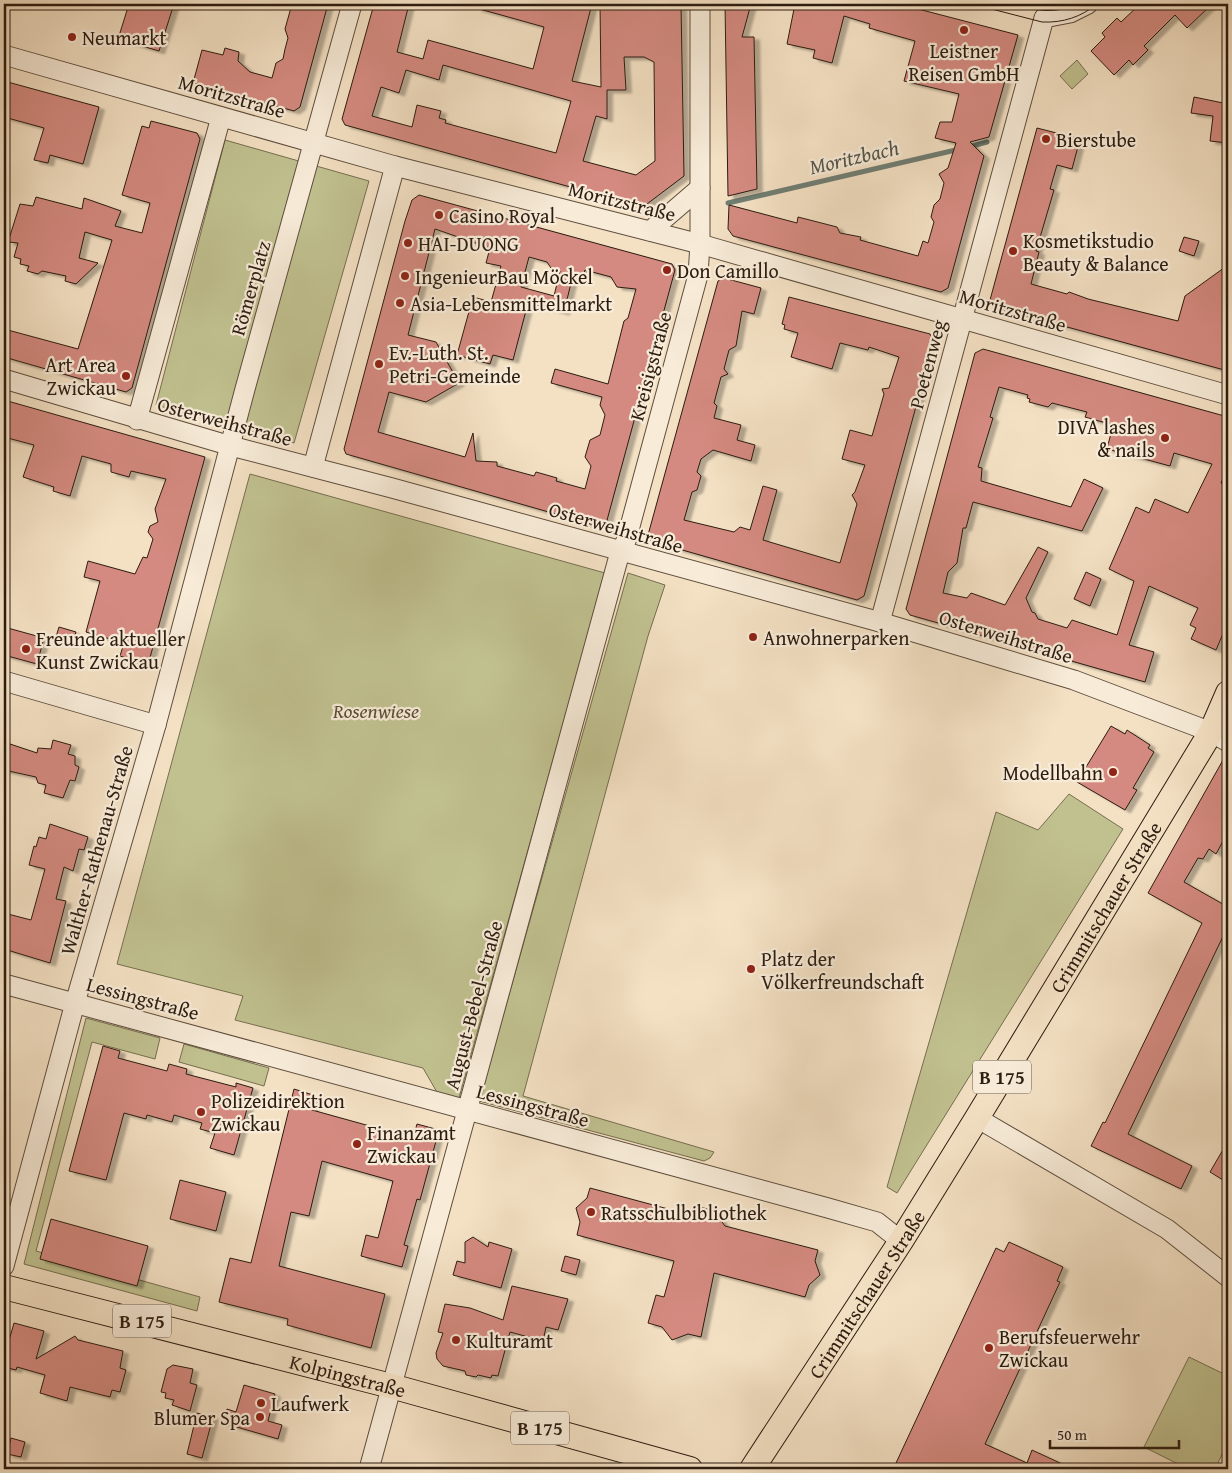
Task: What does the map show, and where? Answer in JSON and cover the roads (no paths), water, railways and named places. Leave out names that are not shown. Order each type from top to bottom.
[{"type":"main road","name":"Crimmitschauer Straße","points":[[752,1469],[901,1241],[1220,737],[1228,693]]},
{"type":"main road","name":"Kolpingstraße","points":[[4,1287],[391,1386],[690,1469]]},
{"type":"street","name":"Römerplatz","points":[[231,446],[352,4]]},
{"type":"street","name":"Kreisigstraße","points":[[620,552],[626,541],[698,275],[700,244],[700,4]]},
{"type":"street","name":"Poetenweg","points":[[880,622],[1044,18],[1070,13],[1088,4]]},
{"type":"street","name":"Moritzstraße","points":[[4,55],[395,166],[700,244],[1228,395]]},
{"type":"street","points":[[137,420],[222,117]]},
{"type":"street","points":[[313,468],[395,166]]},
{"type":"street","points":[[650,231],[700,188]]},
{"type":"street","name":"Osterweihstraße","points":[[4,379],[137,420],[880,622],[1074,680],[1220,737]]},
{"type":"street","name":"Walther-Rathenau-Straße","points":[[4,1266],[75,1003],[156,725],[231,446]]},
{"type":"street","name":"August-Bebel-Straße","points":[[369,1469],[620,552]]},
{"type":"street","points":[[4,681],[156,725]]},
{"type":"street","name":"Lessingstraße","points":[[4,984],[878,1222],[901,1241]]},
{"type":"street","points":[[978,1118],[1167,1229],[1228,1277]]},
{"type":"waterway","name":"Moritzbach","points":[[969,147],[987,142]]},
{"type":"waterway","name":"Moritzbach","points":[[728,203],[960,149]]},
{"type":"tram line","points":[[972,4],[1042,22],[1071,18],[1097,4]]},
{"type":"tram line","points":[[1010,4],[1036,10],[1061,9],[1078,4]]},
{"type":"place","name":"Leistner Reisen GmbH","points":[[964,30]]},
{"type":"place","name":"Neumarkt","points":[[72,37]]},
{"type":"place","name":"Bierstube","points":[[1046,139]]},
{"type":"place","name":"Casino Royal","points":[[439,215]]},
{"type":"place","name":"HAI-DUONG","points":[[408,243]]},
{"type":"place","name":"Kosmetikstudio Beauty & Balance","points":[[1013,251]]},
{"type":"place","name":"Don Camillo","points":[[667,270]]},
{"type":"place","name":"IngenieurBau Möckel","points":[[405,276]]},
{"type":"place","name":"Asia-Lebensmittelmarkt","points":[[400,303]]},
{"type":"place","name":"Ev.-Luth. St. Petri-Gemeinde","points":[[379,364]]},
{"type":"place","name":"Art Area Zwickau","points":[[126,376]]},
{"type":"place","name":"DIVA lashes & nails","points":[[1165,438]]},
{"type":"place","name":"Anwohnerparken","points":[[753,637]]},
{"type":"place","name":"Freunde aktueller Kunst Zwickau","points":[[26,649]]},
{"type":"place","name":"Modellbahn","points":[[1113,772]]},
{"type":"place","name":"Platz der Völkerfreundschaft","points":[[751,969]]},
{"type":"place","name":"Polizeidirektion Zwickau","points":[[201,1112]]},
{"type":"place","name":"Finanzamt Zwickau","points":[[357,1144]]},
{"type":"place","name":"Ratsschulbibliothek","points":[[591,1212]]},
{"type":"place","name":"Kulturamt","points":[[456,1340]]},
{"type":"place","name":"Berufsfeuerwehr Zwickau","points":[[989,1348]]},
{"type":"place","name":"Laufwerk","points":[[261,1403]]},
{"type":"place","name":"Blumer Spa","points":[[260,1417]]},
{"type":"park label","name":"Rosenwiese","points":[[376,710]]}]
